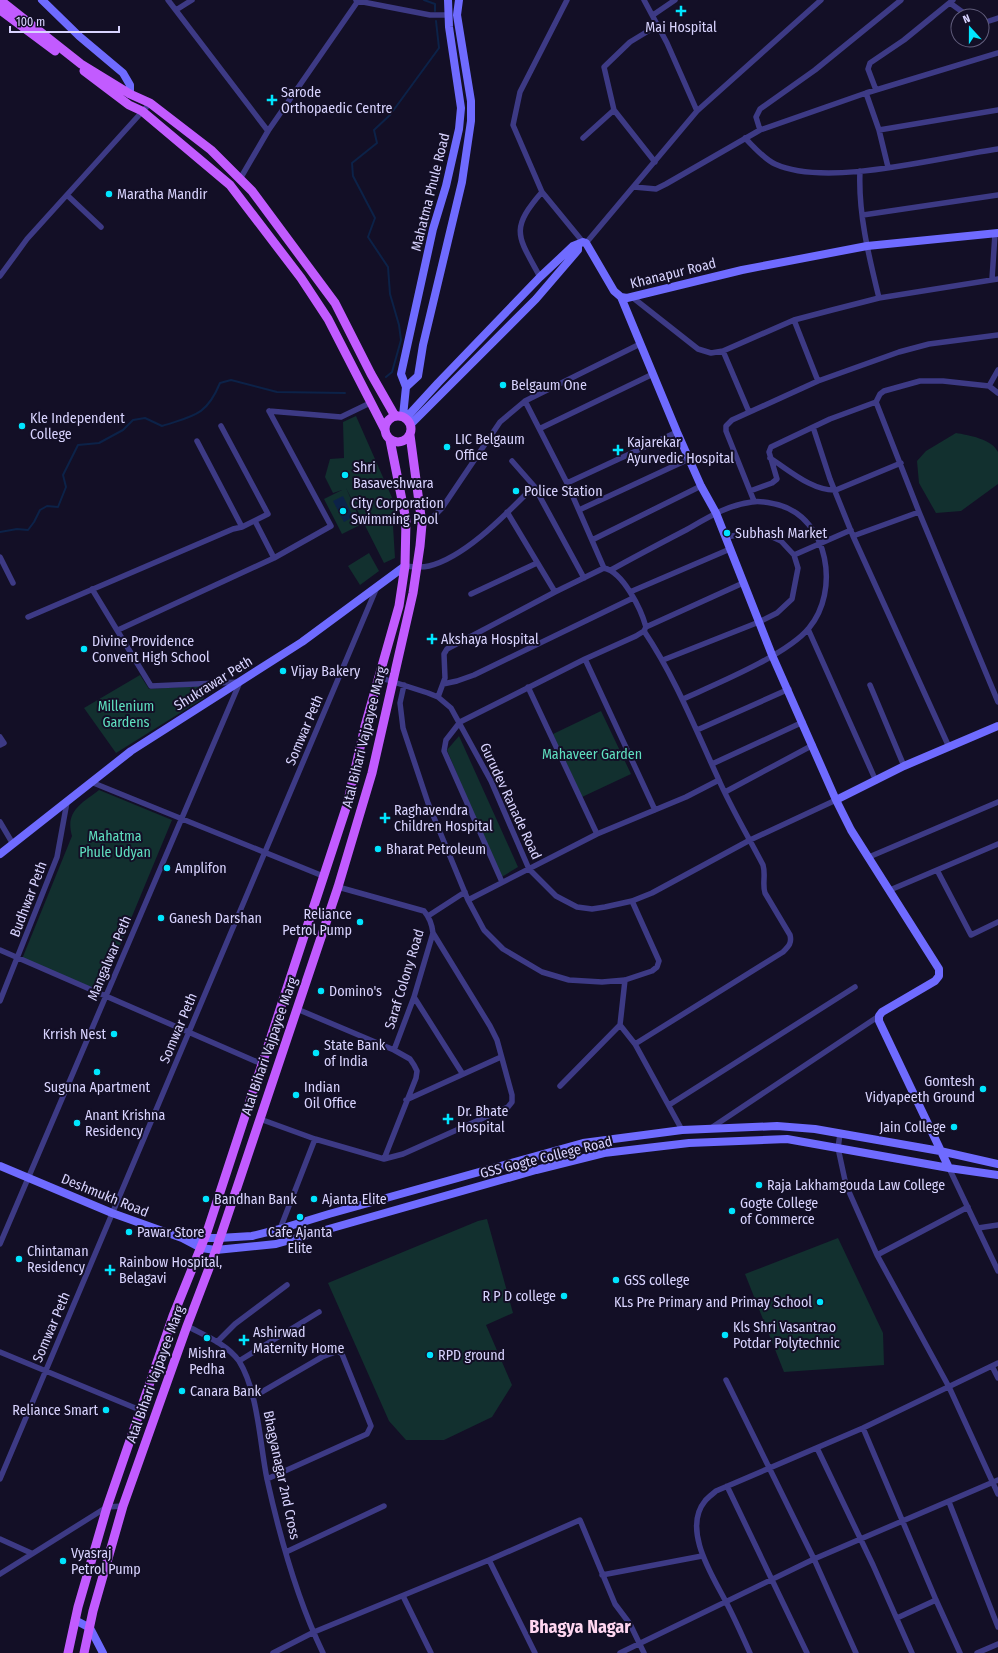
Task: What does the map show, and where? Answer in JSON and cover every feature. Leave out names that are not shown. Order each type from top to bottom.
[{"type":"main road","points":[[0,0],[81,64],[130,94],[150,103],[210,150],[240,178],[252,191],[335,303],[379,389],[404,419],[410,435],[401,442],[397,443],[390,440],[328,319],[301,278],[230,185],[142,111],[129,105],[0,10]]},
{"type":"main road","points":[[42,0],[79,36],[123,73],[130,85],[130,94]]},
{"type":"main road","name":"Mahatma Phule Road","points":[[404,419],[406,387],[401,374],[433,229],[453,158],[462,108],[447,15],[448,0]]},
{"type":"main road","name":"Mahatma Phule Road","points":[[406,387],[418,376],[423,345],[462,182],[471,120],[471,101],[457,15],[459,0]]},
{"type":"main road","name":"Khanapur Road","points":[[582,244],[614,290],[621,297],[632,297],[742,270],[868,246],[996,233]]},
{"type":"main road","points":[[404,419],[540,277],[573,246],[582,244]]},
{"type":"main road","points":[[385,430],[386,423],[404,419],[536,300],[582,244]]},
{"type":"main road","points":[[621,297],[677,432],[701,486],[716,513],[772,655],[789,689],[836,800],[851,830],[939,970],[939,976],[935,981],[882,1012],[878,1021],[949,1168]]},
{"type":"main road","name":"Atal Bihari Vajpayee Marg","points":[[84,1653],[123,1506],[187,1326],[216,1250],[338,887],[372,773],[413,593],[422,524],[410,435]]},
{"type":"main road","name":"Atal Bihari Vajpayee Marg","points":[[68,1653],[75,1620],[107,1507],[173,1316],[205,1238],[347,805],[378,677],[399,606],[405,566],[406,520],[390,440]]},
{"type":"main road","name":"Shukrawar Peth","points":[[0,854],[130,751],[302,642],[405,566]]},
{"type":"main road","points":[[836,800],[904,766],[998,726]]},
{"type":"main road","points":[[182,1238],[252,1236],[280,1230],[329,1214],[583,1143],[682,1130],[777,1126],[815,1129],[940,1151],[998,1164]]},
{"type":"main road","name":"GSS Gogte College Road","points":[[201,1248],[216,1250],[276,1244],[536,1170],[604,1153],[689,1143],[787,1139],[949,1168],[998,1175]]},
{"type":"main road","name":"Deshmukh Road","points":[[0,1166],[112,1213],[182,1238],[201,1248]]},
{"type":"main road","points":[[75,1620],[90,1628],[103,1653]]},
{"type":"street","points":[[168,0],[268,131]]},
{"type":"street","points":[[176,10],[192,0]]},
{"type":"street","points":[[567,0],[520,92],[513,125],[542,192],[582,244],[634,187],[697,111],[821,0]]},
{"type":"street","points":[[644,0],[653,14],[697,111]]},
{"type":"street","points":[[653,14],[675,0]]},
{"type":"street","points":[[760,130],[756,117],[760,109],[815,70],[901,0]]},
{"type":"street","points":[[240,178],[268,131],[357,1],[430,15],[447,15]]},
{"type":"street","points":[[876,90],[868,69],[870,62],[904,40],[951,1],[959,8]]},
{"type":"street","points":[[655,162],[614,110],[604,67],[630,42],[658,25]]},
{"type":"street","points":[[634,187],[644,190],[656,189],[760,130],[866,93],[998,53]]},
{"type":"street","points":[[866,93],[879,130],[888,167]]},
{"type":"street","points":[[0,276],[28,239],[150,103]]},
{"type":"street","points":[[583,138],[614,110]]},
{"type":"street","points":[[879,130],[998,110]]},
{"type":"street","points":[[745,138],[774,164],[791,169],[817,172],[860,171],[998,149]]},
{"type":"street","points":[[860,171],[859,193],[879,298]]},
{"type":"street","points":[[540,277],[521,239],[519,230],[524,214],[542,192]]},
{"type":"street","points":[[67,195],[101,227]]},
{"type":"street","points":[[863,215],[998,195]]},
{"type":"street","points":[[632,297],[698,349],[711,353],[723,351],[794,320],[879,298],[995,279],[996,233]]},
{"type":"street","points":[[794,320],[818,381]]},
{"type":"street","points":[[754,501],[726,426],[732,420],[818,381],[914,347],[998,334]]},
{"type":"street","points":[[422,524],[433,517],[442,508],[500,422],[525,401],[640,344]]},
{"type":"street","points":[[723,351],[749,412]]},
{"type":"street","points":[[989,386],[998,370]]},
{"type":"street","points":[[541,428],[653,374]]},
{"type":"street","points":[[750,492],[772,483],[777,479],[770,458],[769,452],[771,447],[813,427],[876,402],[880,394],[884,391],[920,381],[943,380],[989,386],[998,393]]},
{"type":"street","points":[[525,401],[541,428],[604,568]]},
{"type":"street","points":[[876,402],[919,512],[998,702]]},
{"type":"street","points":[[118,630],[274,558],[331,526],[269,411],[341,417],[370,403]]},
{"type":"street","points":[[28,617],[233,529],[242,527],[268,514],[222,426]]},
{"type":"street","points":[[813,427],[830,479],[836,490],[852,533],[949,747]]},
{"type":"street","points":[[567,483],[677,432]]},
{"type":"street","points":[[197,440],[242,527]]},
{"type":"street","points":[[770,458],[803,480],[828,491],[836,490],[901,463]]},
{"type":"street","points":[[579,510],[689,459]]},
{"type":"street","points":[[512,461],[534,486],[584,578]]},
{"type":"street","points":[[405,566],[417,568],[428,567],[438,563],[467,546],[507,512],[534,486]]},
{"type":"street","points":[[592,540],[701,486]]},
{"type":"street","points":[[611,570],[716,513],[734,506],[754,501],[777,505],[799,514],[811,527],[820,543],[825,562],[825,593],[819,611],[808,629],[794,641],[772,655],[683,699]]},
{"type":"street","points":[[507,512],[554,592]]},
{"type":"street","points":[[794,555],[820,543],[919,512]]},
{"type":"street","points":[[255,521],[274,558]]},
{"type":"street","points":[[663,660],[759,622],[777,613],[792,599],[798,568],[794,555],[781,541],[768,535],[755,532],[726,537]]},
{"type":"street","points":[[630,592],[730,549]]},
{"type":"street","points":[[0,557],[13,583]]},
{"type":"street","points":[[471,594],[537,563]]},
{"type":"street","points":[[438,697],[443,684],[445,668],[444,654],[447,649],[554,592],[604,568],[611,570],[630,592],[645,629],[683,699],[719,780],[765,872],[763,887],[765,893],[790,935],[791,941],[789,946],[783,952],[635,1044]]},
{"type":"street","points":[[502,882],[444,751],[446,740],[460,722],[585,659],[636,636],[645,629],[743,583]]},
{"type":"street","name":"Somwar Peth","points":[[0,1479],[377,586]]},
{"type":"street","points":[[92,589],[151,686],[240,682]]},
{"type":"street","points":[[443,684],[458,681],[474,675],[633,598]]},
{"type":"street","points":[[808,629],[876,781]]},
{"type":"street","points":[[585,659],[655,810]]},
{"type":"street","name":"Gurudev Ranade Road","points":[[378,677],[392,680],[438,697],[451,708],[491,781],[529,869],[556,896],[577,907],[592,909],[632,901],[652,893],[750,840],[836,800]]},
{"type":"street","name":"Mangalwar Peth","points":[[0,1244],[240,682]]},
{"type":"street","points":[[870,684],[904,766]]},
{"type":"street","points":[[404,685],[400,703],[402,728],[428,803],[468,900],[484,930],[503,949],[542,972],[569,980],[602,982],[625,980],[652,971],[657,967],[659,961],[632,901]]},
{"type":"street","points":[[528,687],[597,834]]},
{"type":"street","points":[[697,730],[789,689]]},
{"type":"street","points":[[712,764],[803,722]]},
{"type":"street","points":[[0,737],[4,743],[0,745]]},
{"type":"street","points":[[725,792],[813,745]]},
{"type":"street","points":[[468,900],[597,834],[655,810],[719,780]]},
{"type":"street","points":[[91,782],[323,876]]},
{"type":"street","name":"Budhwar Peth","points":[[0,1001],[57,857],[67,802]]},
{"type":"street","points":[[869,857],[998,802]]},
{"type":"street","points":[[0,822],[14,844]]},
{"type":"street","points":[[890,890],[998,844]]},
{"type":"street","points":[[937,870],[971,936],[998,922]]},
{"type":"street","name":"Saraf Colony Road","points":[[338,887],[424,911],[428,916],[433,933],[414,997],[394,1050]]},
{"type":"street","points":[[428,916],[465,892]]},
{"type":"street","points":[[260,1119],[316,1140],[384,1159],[403,1154],[508,1106],[512,1102],[512,1095],[497,1040],[433,933]]},
{"type":"street","points":[[0,950],[262,1064]]},
{"type":"street","points":[[560,1086],[620,1025],[625,980]]},
{"type":"street","points":[[669,1105],[855,987]]},
{"type":"street","points":[[414,997],[462,1073]]},
{"type":"street","name":"Saraf Colony Road","points":[[297,1009],[394,1050],[410,1059],[417,1072],[416,1078],[406,1100],[384,1159]]},
{"type":"street","points":[[709,1130],[879,1016]]},
{"type":"street","points":[[620,1025],[635,1044],[682,1130]]},
{"type":"street","points":[[406,1100],[462,1073],[501,1057]]},
{"type":"street","points":[[840,1134],[838,1148],[846,1185],[877,1255],[948,1387],[996,1481],[998,1494]]},
{"type":"street","points":[[280,1230],[316,1140]]},
{"type":"street","points":[[949,1168],[998,1271]]},
{"type":"street","points":[[877,1255],[968,1208]]},
{"type":"street","points":[[978,1228],[998,1225]]},
{"type":"street","points":[[217,1342],[235,1324],[287,1285]]},
{"type":"street","points":[[239,1361],[319,1312]]},
{"type":"street","name":"Bhagyanagar 2nd Cross","points":[[187,1326],[217,1342],[239,1361],[253,1397],[267,1479],[286,1552],[314,1632],[323,1653]]},
{"type":"street","points":[[253,1397],[322,1357],[338,1351],[342,1354],[371,1426],[367,1434],[267,1479]]},
{"type":"street","points":[[0,1352],[140,1410]]},
{"type":"street","points":[[750,1653],[702,1556],[697,1532],[699,1514],[705,1502],[716,1490],[769,1466],[817,1448],[863,1428],[998,1363]]},
{"type":"street","points":[[992,1366],[998,1378]]},
{"type":"street","points":[[726,1380],[814,1559],[856,1653]]},
{"type":"street","points":[[863,1428],[960,1653]]},
{"type":"street","points":[[817,1448],[861,1540],[912,1653]]},
{"type":"street","points":[[620,1653],[814,1559],[996,1481]]},
{"type":"street","points":[[727,1486],[807,1653]]},
{"type":"street","points":[[949,1502],[998,1627]]},
{"type":"street","points":[[0,1574],[31,1553],[107,1507],[123,1506]]},
{"type":"street","points":[[286,1552],[384,1506]]},
{"type":"street","points":[[273,1653],[314,1632],[489,1560],[580,1520],[614,1604],[630,1624],[644,1653]]},
{"type":"street","points":[[0,1539],[31,1553]]},
{"type":"street","points":[[602,1575],[702,1556]]},
{"type":"street","points":[[489,1560],[535,1653]]},
{"type":"street","points":[[403,1596],[431,1653]]},
{"type":"street","points":[[897,1618],[936,1600]]},
{"type":"street","points":[[977,1653],[998,1644]]},
{"type":"green space","points":[[356,416],[397,509],[393,526],[395,558],[384,563],[346,488],[362,524],[342,534],[324,499],[342,490],[333,493],[325,477],[330,459],[344,458],[343,422]]},
{"type":"green space","points":[[956,433],[979,438],[991,444],[995,448],[998,452],[998,484],[961,511],[936,513],[919,483],[917,461],[926,451]]},
{"type":"green space","points":[[369,553],[379,571],[360,585],[348,566]]},
{"type":"green space","name":"Millenium Gardens","points":[[140,675],[149,689],[198,686],[204,698],[116,753],[84,708]]},
{"type":"green space","name":"Mahaveer Garden","points":[[601,711],[631,774],[582,797],[553,734]]},
{"type":"green space","points":[[459,736],[518,867],[500,878],[447,750]]},
{"type":"green space","name":"Mahatma Phule Udyan","points":[[99,790],[172,820],[101,991],[22,959],[72,836],[70,827],[73,814],[81,804]]},
{"type":"green space","name":"RPD ground","points":[[487,1219],[513,1313],[486,1325],[512,1385],[492,1417],[444,1440],[406,1440],[389,1421],[328,1283],[478,1221]]},
{"type":"green space","name":"KLs Pre Primary and Primay School","points":[[838,1238],[883,1333],[884,1365],[784,1372],[745,1274]]},
{"type":"water","name":"City Corporation Swimming Pool","points":[[343,496],[353,517],[344,522],[333,501]]},
{"type":"waterway","points":[[424,0],[435,4],[435,11]]},
{"type":"waterway","points":[[386,377],[392,372],[401,340],[399,325],[390,294],[388,267],[368,237],[375,218],[353,176],[352,163],[377,143],[374,130],[390,115],[439,48],[436,21]]},
{"type":"waterway","points":[[0,532],[17,529],[28,530],[40,510],[47,506],[58,507],[66,487],[63,475],[78,445],[99,443],[123,430],[133,420],[145,418],[162,426],[197,414],[209,403],[220,383],[231,380],[277,392],[345,393]]},
{"type":"place","name":"Mai Hospital","points":[[681,11]]},
{"type":"place","name":"Sarode Orthopaedic Centre","points":[[272,100]]},
{"type":"place","name":"Maratha Mandir","points":[[109,194]]},
{"type":"place","name":"Belgaum One","points":[[503,385]]},
{"type":"place","name":"Kle Independent College","points":[[22,426]]},
{"type":"place","name":"LIC Belgaum Office","points":[[447,447]]},
{"type":"place","name":"Kajarekar Ayurvedic Hospital","points":[[618,450]]},
{"type":"place","name":"Shri Basaveshwara","points":[[345,475]]},
{"type":"place","name":"Police Station","points":[[516,491]]},
{"type":"place","name":"City Corporation Swimming Pool","points":[[343,511]]},
{"type":"place","name":"Subhash Market","points":[[727,533]]},
{"type":"place","name":"Akshaya Hospital","points":[[432,639]]},
{"type":"place","name":"Divine Providence Convent High School","points":[[84,649]]},
{"type":"place","name":"Vijay Bakery","points":[[283,671]]},
{"type":"place","name":"Raghavendra Children Hospital","points":[[385,818]]},
{"type":"place","name":"Bharat Petroleum","points":[[378,849]]},
{"type":"place","name":"Amplifon","points":[[167,868]]},
{"type":"place","name":"Ganesh Darshan","points":[[161,918]]},
{"type":"place","name":"Reliance Petrol Pump","points":[[360,922]]},
{"type":"place","name":"Domino's","points":[[321,991]]},
{"type":"place","name":"Krrish Nest","points":[[114,1034]]},
{"type":"place","name":"State Bank of India","points":[[316,1053]]},
{"type":"place","name":"Suguna Apartment","points":[[97,1072]]},
{"type":"place","name":"Gomtesh Vidyapeeth Ground","points":[[983,1089]]},
{"type":"place","name":"Indian Oil Office","points":[[296,1095]]},
{"type":"place","name":"Dr. Bhate Hospital","points":[[448,1119]]},
{"type":"place","name":"Anant Krishna Residency","points":[[77,1123]]},
{"type":"place","name":"Jain College","points":[[954,1127]]},
{"type":"place","name":"Raja Lakhamgouda Law College","points":[[759,1185]]},
{"type":"place","name":"Bandhan Bank","points":[[206,1199]]},
{"type":"place","name":"Ajanta Elite","points":[[314,1199]]},
{"type":"place","name":"Gogte College of Commerce","points":[[732,1211]]},
{"type":"place","name":"Cafe Ajanta Elite","points":[[300,1217]]},
{"type":"place","name":"Pawar Store","points":[[129,1232]]},
{"type":"place","name":"Chintaman Residency","points":[[19,1259]]},
{"type":"place","name":"Rainbow Hospital, Belagavi","points":[[110,1270]]},
{"type":"place","name":"GSS college","points":[[616,1280]]},
{"type":"place","name":"R P D college","points":[[564,1296]]},
{"type":"place","name":"KLs Pre Primary and Primay School","points":[[820,1302]]},
{"type":"place","name":"Kls Shri Vasantrao Potdar Polytechnic","points":[[725,1335]]},
{"type":"place","name":"Mishra Pedha","points":[[207,1338]]},
{"type":"place","name":"Ashirwad Maternity Home","points":[[244,1340]]},
{"type":"place","name":"RPD ground","points":[[430,1355]]},
{"type":"place","name":"Canara Bank","points":[[182,1391]]},
{"type":"place","name":"Reliance Smart","points":[[106,1410]]},
{"type":"place","name":"Vyasraj Petrol Pump","points":[[63,1561]]},
{"type":"district","name":"Bhagya Nagar","points":[[580,1627]]}]
